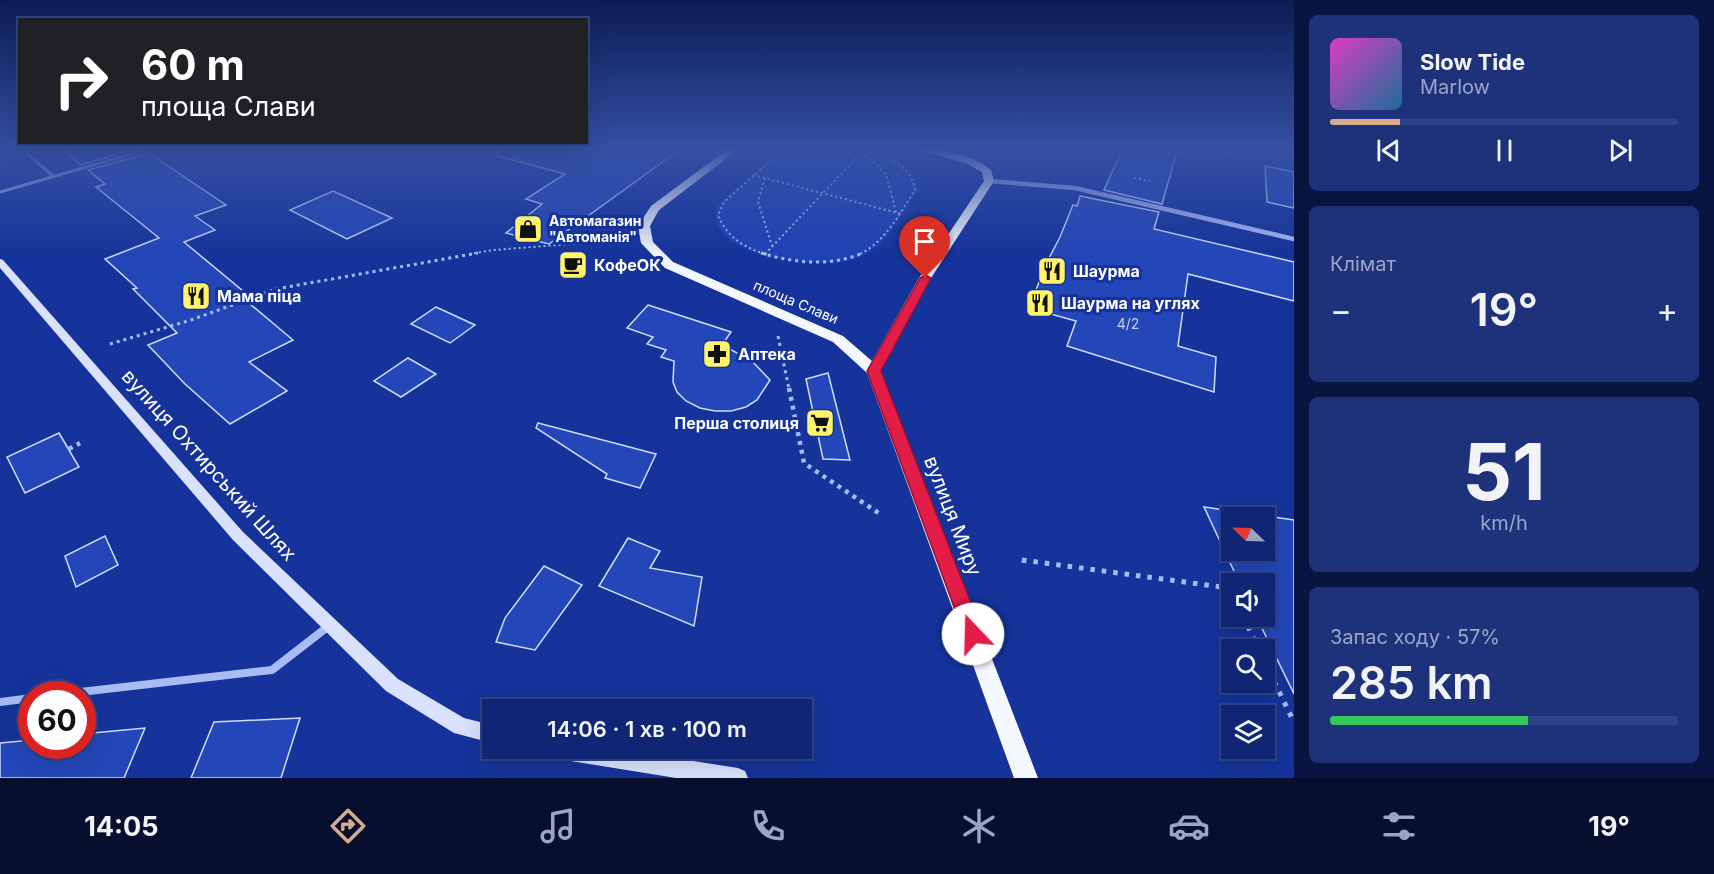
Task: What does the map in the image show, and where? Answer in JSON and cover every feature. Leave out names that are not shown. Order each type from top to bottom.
[{"type":"main road","name":"площа Слави","points":[[687,184],[655,208],[644,226],[647,243],[669,265],[838,339],[874,371]]},
{"type":"main road","points":[[874,371],[925,278],[987,184]]},
{"type":"main road","name":"вулиця Охтирський Шлях","points":[[0,262],[238,536],[392,685],[461,726],[482,731]]},
{"type":"main road","name":"вулиця Миру","points":[[874,371],[1026,778]]},
{"type":"main road","points":[[616,759],[738,778]]},
{"type":"street","points":[[1030,184],[1076,188],[1294,239]]},
{"type":"street","points":[[96,690],[272,670],[330,625]]},
{"type":"street","points":[[0,702],[18,700]]},
{"type":"lane","points":[[0,192],[25,184]]},
{"type":"path","points":[[743,184],[724,202],[718,214],[729,236],[764,255],[815,262],[841,261],[861,255],[879,242],[915,190],[915,184]]},
{"type":"path","points":[[763,184],[758,202],[772,247]]},
{"type":"path","points":[[789,184],[899,213]]},
{"type":"path","points":[[764,255],[831,184]]},
{"type":"path","points":[[889,184],[899,213]]},
{"type":"path","points":[[110,344],[191,320],[276,289],[494,250],[583,243]]},
{"type":"path","points":[[777,334],[804,463],[880,514]]},
{"type":"path","points":[[69,449],[80,443]]},
{"type":"path","points":[[1022,560],[1221,587]]},
{"type":"path","points":[[1275,683],[1294,722]]},
{"type":"shaded area","points":[[741,184],[916,184],[918,191],[887,236],[871,251],[847,260],[826,262],[802,262],[778,258],[754,252],[735,243],[721,231],[716,215],[719,205]]},
{"type":"building","points":[[104,184],[195,184],[226,205],[195,216],[215,230],[184,242],[243,291],[237,293],[293,340],[249,362],[287,391],[230,424],[185,384],[148,345],[177,333],[133,289],[137,288],[105,259],[159,238],[96,187]]},
{"type":"building","points":[[549,184],[632,184],[549,244],[506,233],[542,204],[526,199]]},
{"type":"building","points":[[1107,184],[1168,184],[1162,204],[1104,190]]},
{"type":"building","points":[[1266,184],[1294,184],[1294,208],[1267,202]]},
{"type":"building","points":[[333,191],[392,218],[347,239],[290,210]]},
{"type":"building","points":[[1080,196],[1159,212],[1154,229],[1294,262],[1294,301],[1188,274],[1178,346],[1216,357],[1214,392],[1067,346],[1076,321],[1029,308],[1047,262],[1073,205],[1077,206]]},
{"type":"building","points":[[648,305],[731,332],[722,345],[752,361],[770,380],[757,400],[746,407],[731,411],[700,408],[686,401],[677,392],[673,382],[674,361],[661,357],[666,350],[647,344],[653,337],[627,328]]},
{"type":"building","points":[[436,307],[475,325],[450,343],[411,324]]},
{"type":"building","points":[[408,358],[436,374],[401,397],[374,381]]},
{"type":"building","points":[[828,373],[850,460],[823,459],[806,379]]},
{"type":"building","points":[[538,423],[656,454],[640,488],[605,478],[607,474],[536,428]]},
{"type":"building","points":[[59,433],[79,467],[25,493],[7,457]]},
{"type":"building","points":[[1204,507],[1221,509],[1221,543]]},
{"type":"building","points":[[1275,517],[1294,520],[1294,694],[1275,655],[1275,639],[1267,639],[1261,627],[1275,627],[1275,573],[1235,573],[1229,561],[1275,561]]},
{"type":"building","points":[[105,536],[118,565],[76,587],[65,556]]},
{"type":"building","points":[[628,538],[660,551],[650,568],[702,577],[694,626],[599,586]]},
{"type":"building","points":[[544,566],[582,585],[535,650],[496,642],[505,618]]},
{"type":"building","points":[[300,718],[281,778],[191,778],[214,722]]},
{"type":"building","points":[[145,728],[124,778],[0,778],[0,743],[18,741],[18,759],[96,759],[96,733]]},
{"type":"place","name":"Автомагазин \"Автоманія\"","points":[[528,229]]},
{"type":"place","name":"КофеОК","points":[[573,265]]},
{"type":"place","name":"Шаурма","points":[[1052,271]]},
{"type":"place","name":"Мама піца","points":[[196,296]]},
{"type":"place","name":"Шаурма на углях","points":[[1040,303]]},
{"type":"place","name":"Аптека","points":[[717,354]]},
{"type":"place","name":"Перша столиця","points":[[820,423]]},
{"type":"route","points":[[925,278],[874,371],[973,634]]}]
